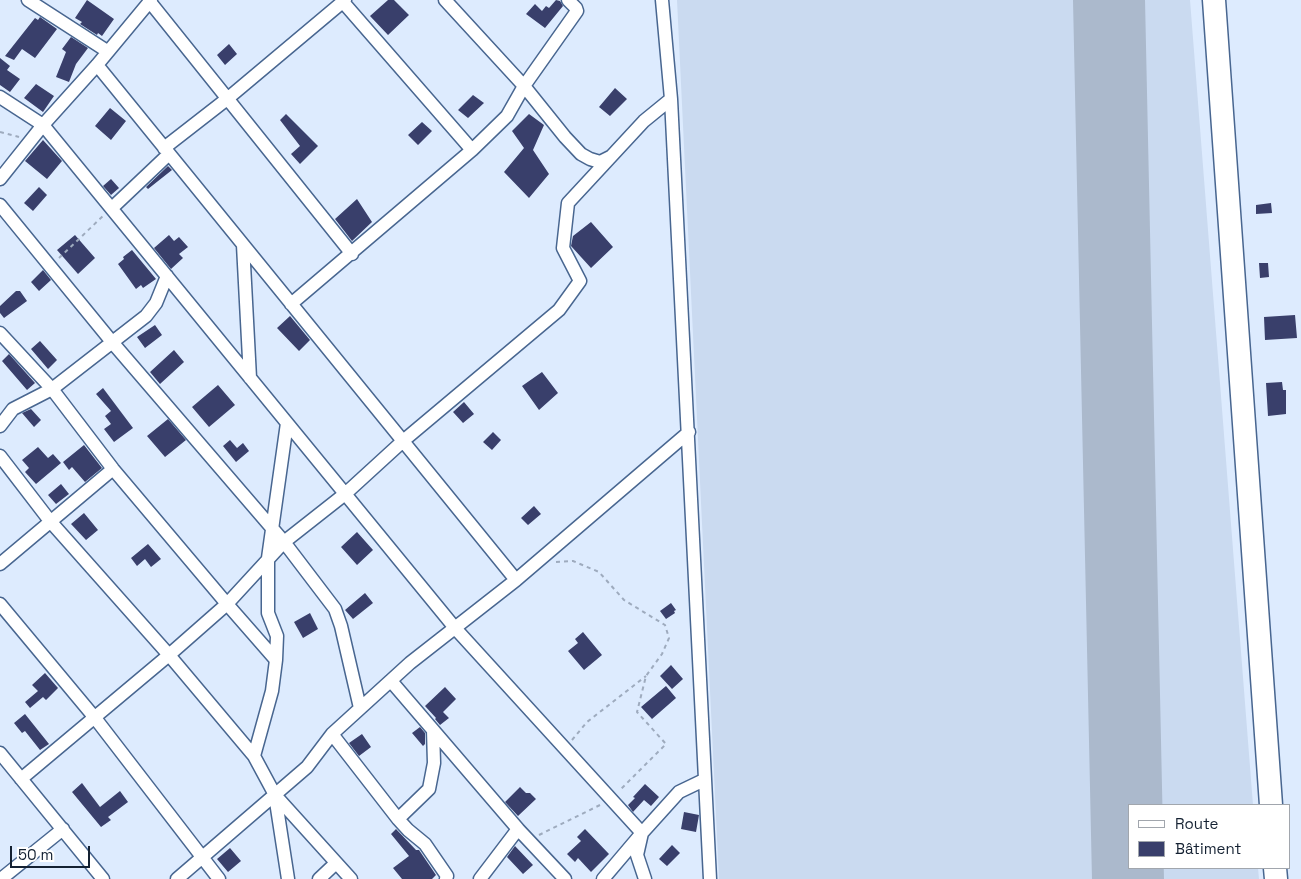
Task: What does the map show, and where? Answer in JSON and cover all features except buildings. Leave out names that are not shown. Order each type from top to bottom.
[{"type":"highway","points":[[1214,0],[1271,804]]},
{"type":"street","points":[[28,0],[107,51]]},
{"type":"street","points":[[445,0],[524,86],[565,137],[581,154],[590,160],[600,162],[608,159],[644,121],[671,99]]},
{"type":"street","points":[[292,304],[472,150],[507,116],[524,86],[577,11],[568,0]]},
{"type":"street","points":[[662,0],[671,99],[710,879]]},
{"type":"street","points":[[0,179],[43,125],[151,1],[226,99],[352,254]]},
{"type":"street","points":[[112,208],[167,151],[226,99],[344,1],[472,150]]},
{"type":"street","points":[[97,65],[516,580]]},
{"type":"street","points":[[0,97],[43,125],[455,628],[642,833]]},
{"type":"street","points":[[21,779],[227,604],[284,542],[346,494],[403,441],[559,310],[580,281],[563,248],[568,203],[644,121]]},
{"type":"street","points":[[0,205],[112,342],[284,542],[335,609],[341,626],[360,708]]},
{"type":"street","points":[[243,245],[250,378]]},
{"type":"street","points":[[0,426],[13,409],[52,389],[146,316],[156,303],[167,276]]},
{"type":"street","points":[[0,332],[52,389],[113,468],[276,660]]},
{"type":"street","points":[[254,756],[273,685],[276,660],[277,636],[268,613],[268,558],[287,422]]},
{"type":"street","points":[[177,879],[307,767],[332,734],[410,663],[516,580],[688,432]]},
{"type":"street","points":[[0,456],[50,521],[169,655],[254,756],[275,795],[351,879]]},
{"type":"street","points":[[0,564],[113,468]]},
{"type":"street","points":[[0,604],[95,718],[219,879]]},
{"type":"street","points":[[391,681],[518,829],[565,879]]},
{"type":"street","points":[[398,819],[429,789],[434,763],[433,730]]},
{"type":"street","points":[[332,734],[398,819],[424,844],[446,876],[446,879]]},
{"type":"street","points":[[0,753],[103,879]]},
{"type":"street","points":[[603,879],[679,792],[704,780]]},
{"type":"street","points":[[275,795],[288,879]]},
{"type":"street","points":[[2,879],[63,829]]},
{"type":"street","points":[[479,877],[518,829]]},
{"type":"street","points":[[642,833],[637,855],[645,879]]},
{"type":"street","points":[[319,879],[336,863]]},
{"type":"path","points":[[0,132],[31,140]]},
{"type":"path","points":[[50,266],[112,208]]},
{"type":"path","points":[[536,563],[574,561],[599,572],[624,600],[664,625],[669,638],[662,654],[646,676],[587,722],[566,749]]},
{"type":"path","points":[[528,840],[611,799],[666,744],[637,712],[646,676]]},
{"type":"shaded area","points":[[677,0],[1190,0],[1253,804],[1128,804],[1128,869],[1258,869],[1259,879],[719,879]]},
{"type":"runway","points":[[1109,0],[1128,879]]}]
